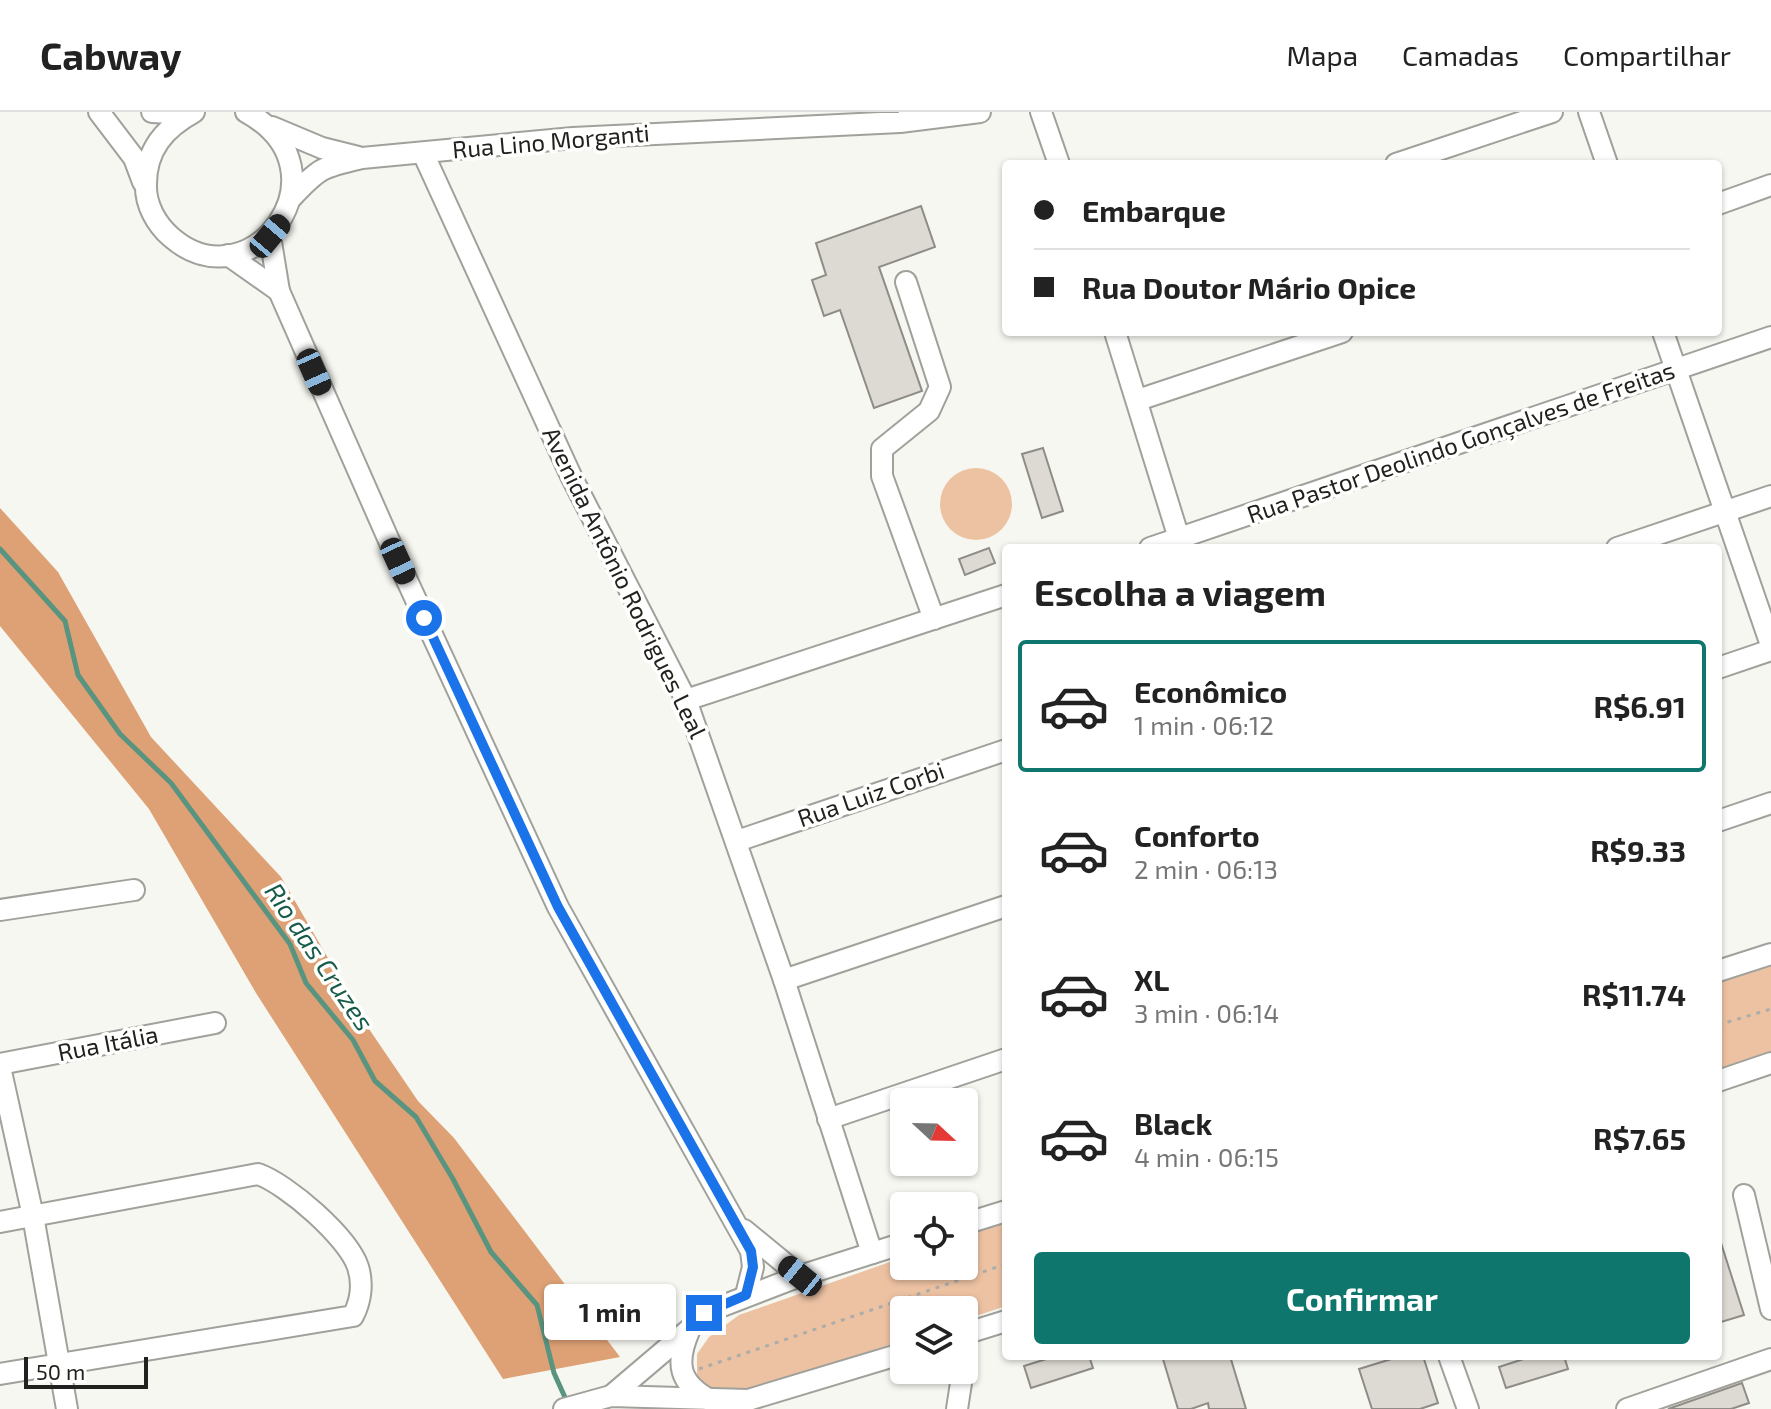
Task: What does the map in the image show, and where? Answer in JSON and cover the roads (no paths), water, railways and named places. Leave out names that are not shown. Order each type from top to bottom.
[{"type":"street","points":[[99,112],[134,158],[151,209],[163,229],[180,245],[201,254],[228,255],[247,250],[270,236],[282,221],[292,197],[315,172],[362,158]]},
{"type":"street","points":[[152,112],[192,113]]},
{"type":"street","points":[[247,112],[269,126],[322,148],[362,158]]},
{"type":"street","name":"Rua Lino Morganti","points":[[362,158],[573,138],[900,122],[980,112]]},
{"type":"street","points":[[1041,112],[1058,160]]},
{"type":"street","points":[[1408,160],[1552,112]]},
{"type":"street","points":[[1589,112],[1606,160]]},
{"type":"street","points":[[145,187],[147,163],[157,142],[174,123],[192,113]]},
{"type":"street","points":[[269,126],[285,146],[293,171],[292,197]]},
{"type":"street","name":"Avenida Antônio Rodrigues Leal","points":[[423,153],[571,476],[686,700],[784,980],[872,1253]]},
{"type":"street","points":[[1722,203],[1771,185]]},
{"type":"street","points":[[270,236],[279,291],[398,561],[558,907],[751,1251],[753,1267],[746,1295]]},
{"type":"street","points":[[228,255],[279,291]]},
{"type":"street","points":[[906,282],[940,387],[929,411],[882,449],[882,476],[934,619]]},
{"type":"street","points":[[1116,336],[1180,543]]},
{"type":"street","points":[[1138,400],[1330,336]]},
{"type":"street","points":[[1664,336],[1771,648],[1722,666]]},
{"type":"street","name":"Rua Pastor Deolindo Gonçalves de Freitas","points":[[1180,543],[1771,337]]},
{"type":"street","points":[[1629,544],[1771,496]]},
{"type":"street","points":[[686,700],[1002,596]]},
{"type":"street","name":"Rua Luiz Corbi","points":[[737,841],[1002,751]]},
{"type":"street","points":[[1722,820],[1771,803]]},
{"type":"street","points":[[0,910],[134,890]]},
{"type":"street","points":[[784,980],[1002,907]]},
{"type":"street","points":[[1722,970],[1771,954]]},
{"type":"street","name":"Rua Itália","points":[[0,1065],[215,1023]]},
{"type":"street","points":[[828,1119],[1002,1060]]},
{"type":"street","points":[[1722,1080],[1771,1063]]},
{"type":"street","points":[[0,1065],[33,1216],[67,1409]]},
{"type":"street","points":[[0,1222],[258,1174],[274,1180],[329,1225],[358,1266],[361,1300],[353,1316],[0,1374]]},
{"type":"street","points":[[1744,1195],[1771,1309]]},
{"type":"street","points":[[978,1220],[1002,1212]]},
{"type":"street","points":[[739,1226],[800,1276]]},
{"type":"street","points":[[601,1398],[691,1328],[704,1313],[746,1295],[890,1247]]},
{"type":"street","points":[[978,1330],[1002,1322]]},
{"type":"street","points":[[691,1328],[680,1359],[683,1374],[693,1391],[710,1400]]},
{"type":"street","points":[[564,1409],[601,1398],[748,1400],[890,1357]]},
{"type":"street","points":[[1627,1409],[1771,1359]]},
{"type":"street","points":[[1450,1360],[1468,1409]]},
{"type":"street","points":[[957,1409],[961,1384]]},
{"type":"street","points":[[748,1400],[769,1409]]},
{"type":"waterway","name":"Rio das Cruzes","points":[[0,549],[65,621],[78,675],[120,734],[171,783],[290,944],[306,983],[353,1040],[375,1081],[416,1117],[491,1252],[537,1305],[554,1373],[568,1404]]}]
